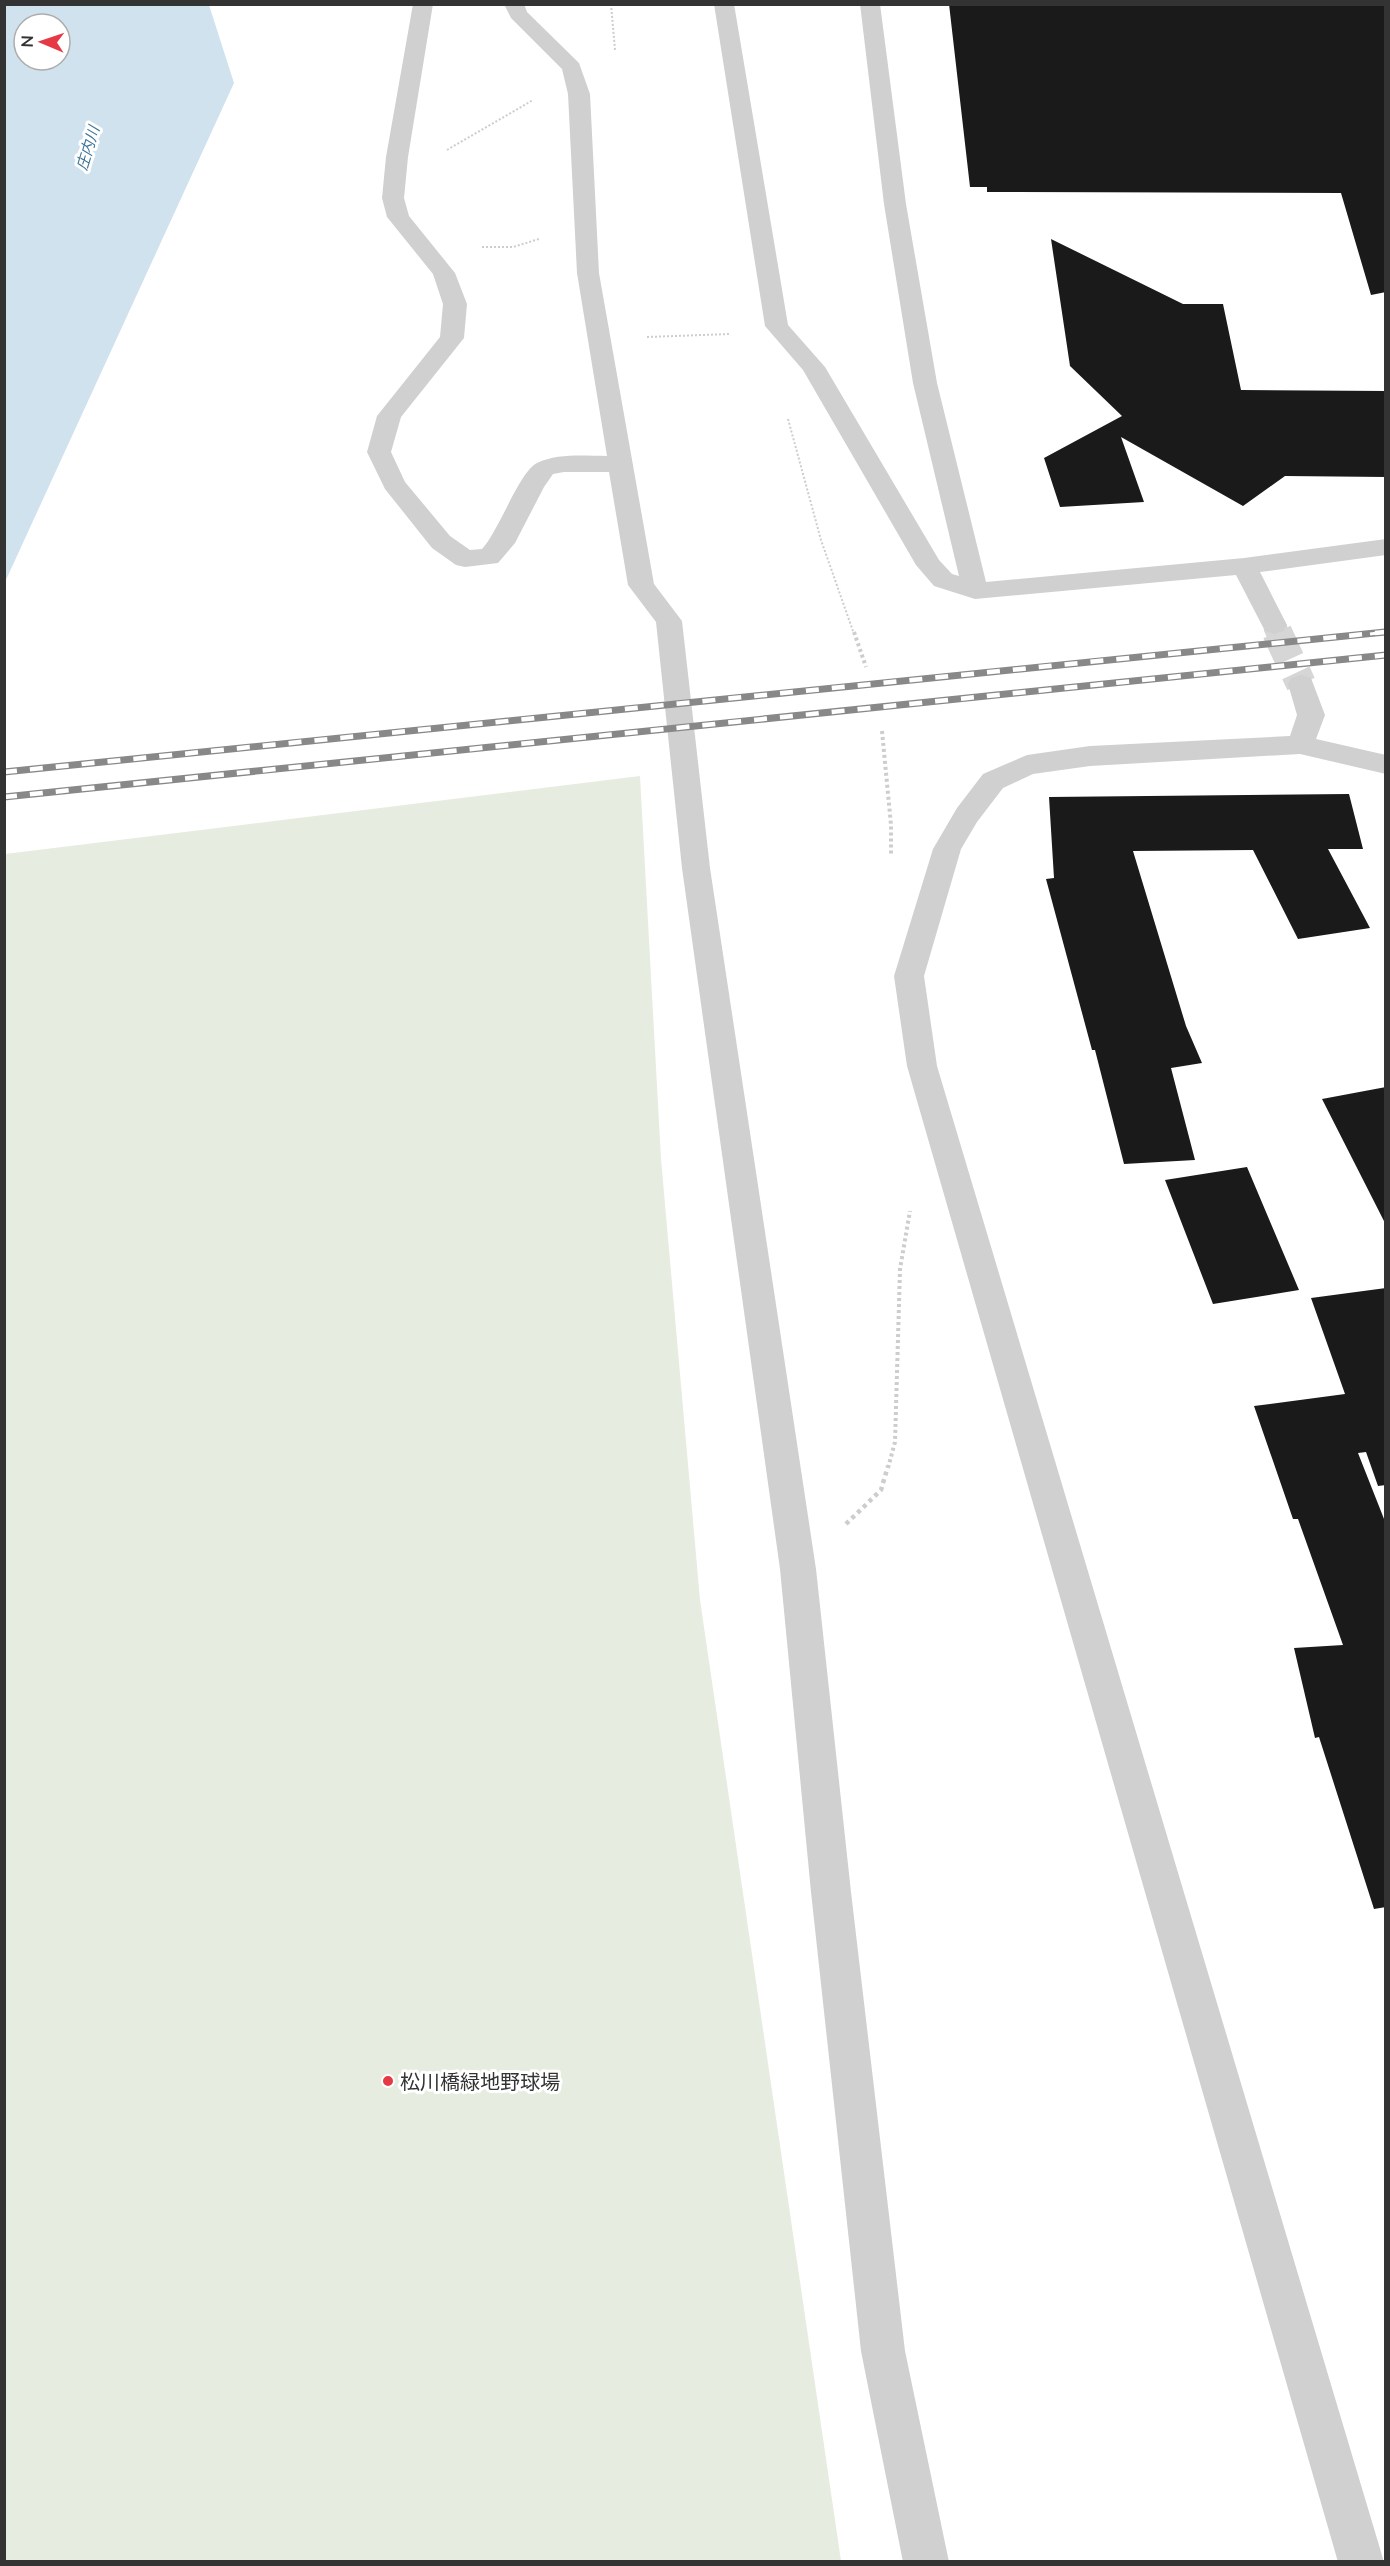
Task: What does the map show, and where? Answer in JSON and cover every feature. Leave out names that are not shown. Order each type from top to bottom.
[{"type":"street","points":[[423,4],[393,198],[398,217],[444,273],[455,304],[452,338],[389,416],[379,452],[394,484],[441,542],[465,559],[489,557],[502,543],[532,485],[544,469],[564,464],[621,464]]},
{"type":"street","points":[[514,4],[518,14],[572,67],[579,94],[588,273],[641,585],[669,621],[696,868],[798,1569],[831,1892],[883,2351],[926,2562]]},
{"type":"street","points":[[724,4],[777,326],[813,367],[929,565],[943,579],[975,591],[1244,566],[1386,547]]},
{"type":"street","points":[[870,4],[894,204],[925,383],[975,591]]},
{"type":"street","points":[[1244,566],[1274,625]]},
{"type":"street","points":[[1300,745],[1311,715],[1301,684]]},
{"type":"street","points":[[1361,2562],[922,1066],[909,976],[947,849],[967,815],[993,781],[1027,765],[1090,756],[1300,745],[1386,765]]},
{"type":"path","points":[[395,176],[428,162],[574,76]]},
{"type":"path","points":[[417,240],[479,248],[513,247],[559,233],[586,218]]},
{"type":"path","points":[[787,409],[790,431],[821,540],[866,667]]},
{"type":"path","points":[[798,1569],[881,1490],[895,1442],[900,1269],[911,1204]]},
{"type":"shaded area","name":"松川橋緑地野球場","points":[[640,776],[661,1159],[700,1600],[841,2561],[5,2561],[5,854]]},
{"type":"water","name":"庄内川","points":[[5,4],[209,5],[234,83],[5,582]]},
{"type":"building","points":[[949,4],[1386,4],[1386,292],[1371,295],[1341,193],[987,192],[987,187],[970,187]]},
{"type":"building","points":[[1051,239],[1183,304],[1223,304],[1241,390],[1386,391],[1386,477],[1285,476],[1243,506],[1121,437],[1144,502],[1060,507],[1044,458],[1122,416],[1070,366]]},
{"type":"building","points":[[1349,794],[1363,849],[1328,849],[1370,928],[1298,939],[1253,850],[1133,851],[1186,1026],[1202,1063],[1171,1068],[1195,1160],[1124,1164],[1095,1050],[1092,1050],[1046,879],[1054,878],[1049,797]]},
{"type":"building","points":[[1386,1087],[1386,1225],[1322,1099]]},
{"type":"building","points":[[1247,1167],[1299,1290],[1213,1304],[1165,1180]]},
{"type":"building","points":[[1386,1288],[1386,1485],[1378,1486],[1366,1452],[1358,1453],[1386,1524],[1386,1907],[1374,1909],[1319,1737],[1315,1738],[1294,1648],[1343,1645],[1298,1519],[1293,1519],[1254,1406],[1345,1394],[1311,1298]]},
{"type":"tunnel","points":[[1274,625],[1278,634]]},
{"type":"tunnel","points":[[1277,632],[1301,684]]},
{"type":"railway","points":[[4,772],[1385,632]]},
{"type":"railway","points":[[1370,634],[1386,632]]},
{"type":"railway","points":[[4,797],[1386,655]]},
{"type":"place","name":"松川橋緑地野球場","points":[[388,2081]]}]
